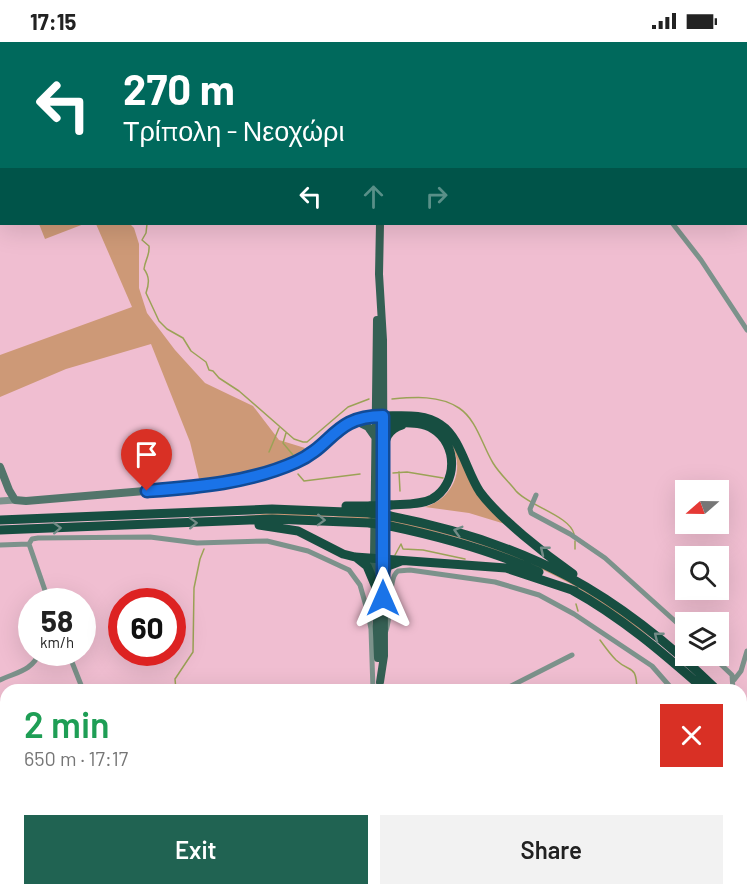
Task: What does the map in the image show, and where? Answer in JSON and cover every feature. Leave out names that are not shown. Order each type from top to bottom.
[{"type":"highway","points":[[379,418],[418,417],[441,424],[454,441],[473,480],[490,504],[544,551],[667,643],[711,684]]},
{"type":"highway","points":[[0,530],[298,519],[370,514],[391,506],[432,499],[443,489],[451,471],[450,452],[442,436],[434,429],[424,425],[379,418]]},
{"type":"highway","points":[[383,453],[388,434],[394,428],[406,424]]},
{"type":"highway","points":[[0,520],[298,510],[370,514],[522,564],[575,591],[649,641],[698,684]]},
{"type":"highway","points":[[221,521],[288,528],[343,554],[355,557],[506,568],[575,591]]},
{"type":"highway","points":[[390,521],[449,529],[508,548],[562,573],[607,598]]},
{"type":"highway","points":[[355,557],[367,566],[379,582],[388,566],[404,560]]},
{"type":"main road","points":[[380,225],[379,274],[383,340],[379,418],[375,437],[380,684]]},
{"type":"main road","points":[[342,427],[379,418]]},
{"type":"main road","points":[[0,467],[15,500],[169,490],[230,482],[302,459],[354,419],[379,418]]},
{"type":"main road","points":[[379,418],[383,453],[379,558]]},
{"type":"main road","points":[[358,422],[368,427],[375,437]]},
{"type":"main road","points":[[379,582],[383,637],[380,684]]},
{"type":"street","points":[[674,225],[701,260],[747,330]]},
{"type":"street","points":[[535,498],[530,509],[531,513],[570,534],[605,558],[675,621]]},
{"type":"street","points":[[0,501],[15,500]]},
{"type":"street","points":[[29,544],[30,540],[38,538],[122,536],[197,543],[267,541],[308,551],[349,570],[360,585],[371,629],[373,684]]},
{"type":"street","points":[[0,545],[29,544]]},
{"type":"street","points":[[29,544],[45,588]]},
{"type":"street","points":[[383,637],[390,619],[392,577],[398,571],[410,570],[495,582],[539,596],[574,614],[652,666],[668,684]]},
{"type":"street","points":[[734,684],[741,671],[747,651]]},
{"type":"street","points":[[514,684],[573,655]]},
{"type":"street","points":[[0,680],[31,666]]},
{"type":"street","points":[[74,666],[81,684]]},
{"type":"street","points":[[723,666],[734,680]]},
{"type":"shaded area","points":[[39,225],[81,225],[45,239]]},
{"type":"shaded area","points":[[96,225],[131,225],[134,228],[139,244],[139,288],[147,313],[175,350],[205,383],[253,406],[279,440],[305,448],[297,458],[200,483],[190,442],[151,344],[66,369],[0,397],[0,355],[132,307]]},
{"type":"shaded area","points":[[445,431],[468,472],[512,526],[469,513],[425,507],[441,499],[455,479],[457,462]]},
{"type":"shaded area","points":[[272,513],[372,517],[432,529],[493,547],[552,571],[579,586],[612,607],[656,641],[569,583],[522,560],[473,542],[422,529],[355,518],[244,516]]},
{"type":"waterway","points":[[147,225],[142,240],[149,246],[144,269],[148,281],[146,293],[159,321],[167,329],[183,338],[191,351],[206,362],[209,370],[239,391],[294,439],[307,442],[348,407],[369,399]]},
{"type":"waterway","points":[[392,399],[435,399],[459,408],[475,426],[495,467],[516,491],[530,502],[557,516],[571,528],[574,534]]},
{"type":"waterway","points":[[269,452],[279,428]]},
{"type":"waterway","points":[[286,433],[283,443],[293,455]]},
{"type":"waterway","points":[[399,472],[400,491]]},
{"type":"waterway","points":[[393,473],[407,472],[443,478]]},
{"type":"waterway","points":[[298,474],[304,481],[360,474]]},
{"type":"waterway","points":[[575,541],[575,549]]},
{"type":"waterway","points":[[395,555],[401,544],[403,549],[423,550],[465,559]]},
{"type":"waterway","points":[[175,684],[175,679],[193,652],[194,588],[204,549]]},
{"type":"waterway","points":[[576,604],[578,611]]},
{"type":"waterway","points":[[600,640],[616,660],[634,672],[636,684]]},
{"type":"route","points":[[147,491],[230,482],[291,464],[307,456],[350,421],[368,415],[383,416],[383,598]]}]
